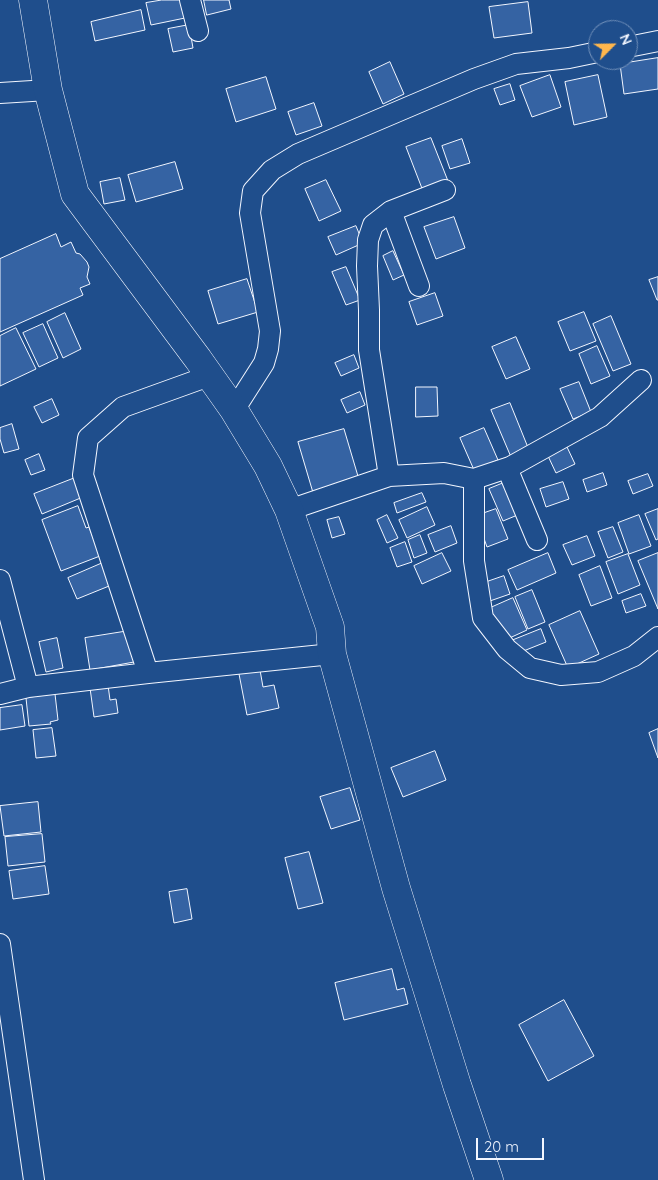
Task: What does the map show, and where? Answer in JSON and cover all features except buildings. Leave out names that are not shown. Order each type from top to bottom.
[{"type":"street","points":[[33,0],[48,90],[75,194],[234,410],[268,466],[289,510],[330,627],[332,654],[396,888],[457,1085],[489,1180]]},
{"type":"street","points":[[190,0],[198,31]]},
{"type":"street","points":[[638,45],[658,41]]},
{"type":"street","points":[[234,410],[264,363],[268,349],[270,331],[250,213],[253,191],[272,170],[298,154],[474,79],[516,64],[588,54]]},
{"type":"street","points":[[0,93],[48,90]]},
{"type":"street","points":[[389,476],[370,350],[368,240],[373,224],[391,211],[446,190]]},
{"type":"street","points":[[391,211],[419,286]]},
{"type":"street","points":[[148,673],[83,475],[88,438],[123,407],[209,376]]},
{"type":"street","points":[[289,510],[389,476],[444,473],[474,479],[506,468],[600,417],[641,380]]},
{"type":"street","points":[[506,468],[537,540]]},
{"type":"street","points":[[474,479],[474,561],[483,618],[507,649],[530,668],[561,675],[571,675],[598,672],[634,656],[658,636]]},
{"type":"street","points":[[0,580],[28,688]]},
{"type":"street","points":[[0,694],[28,688],[148,673],[332,654]]},
{"type":"street","points":[[0,944],[34,1180]]}]
